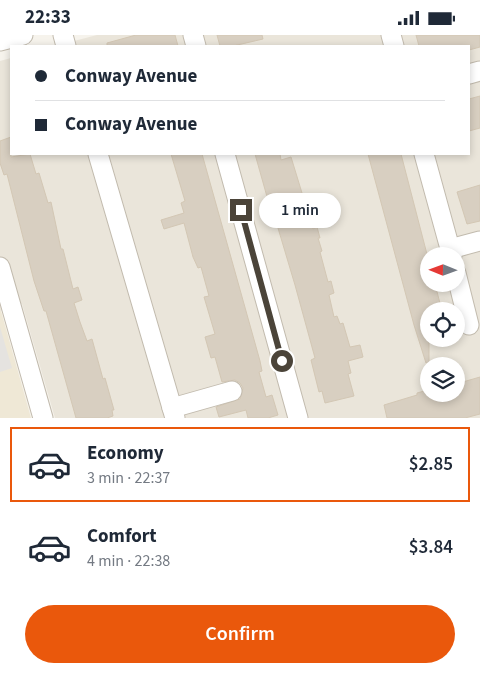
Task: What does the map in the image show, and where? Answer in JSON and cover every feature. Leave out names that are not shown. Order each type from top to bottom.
[{"type":"street","points":[[0,41],[23,35]]},
{"type":"street","points":[[98,155],[174,413],[232,391]]},
{"type":"street","points":[[225,155],[298,418]]},
{"type":"street","points":[[424,155],[449,247]]},
{"type":"street","points":[[465,247],[480,241]]},
{"type":"street","points":[[0,267],[43,418]]},
{"type":"street","points":[[461,293],[469,325]]},
{"type":"shaded area","points":[[97,35],[480,35],[480,418],[55,418],[22,304],[0,311],[0,61],[10,58],[10,155],[470,155],[470,45],[59,45]]},
{"type":"shaded area","points":[[1,311],[31,418],[0,418]]},
{"type":"shaded area","points":[[0,327],[12,368],[0,372]]},
{"type":"building","points":[[136,35],[175,35],[178,45],[107,45],[107,43]]},
{"type":"building","points":[[217,35],[262,35],[263,39],[237,45],[220,45]]},
{"type":"building","points":[[416,35],[480,35],[480,47],[470,50],[470,45],[419,45]]},
{"type":"building","points":[[480,96],[480,128],[470,131],[470,99]]},
{"type":"building","points":[[10,137],[11,157],[30,155],[36,174],[39,173],[48,203],[51,202],[61,249],[63,249],[73,289],[78,287],[82,300],[74,303],[87,341],[92,339],[114,410],[112,410],[113,416],[107,418],[76,418],[46,311],[44,311],[34,281],[7,174],[4,175],[0,163],[0,141]]},
{"type":"building","points":[[171,155],[202,155],[260,361],[262,371],[259,372],[266,397],[272,395],[278,415],[268,418],[248,418],[246,410],[219,417],[216,407],[240,399],[243,388],[235,380],[222,382],[215,357],[211,358],[205,337],[215,334],[204,297],[209,296],[201,267],[198,268],[193,257],[184,223],[164,229],[161,220],[184,213],[181,203],[185,201]]},
{"type":"building","points":[[255,155],[280,155],[281,160],[291,157],[313,229],[317,227],[320,238],[318,238],[322,251],[320,252],[328,282],[331,281],[334,293],[329,295],[334,317],[337,316],[340,324],[343,323],[350,347],[360,345],[363,357],[348,361],[351,373],[348,374],[354,396],[325,403],[322,391],[319,392],[311,360],[315,358],[275,218],[273,218]]},
{"type":"building","points":[[368,155],[401,155],[425,247],[420,247],[420,293],[437,293],[440,302],[420,302],[420,344]]},
{"type":"building","points":[[480,185],[480,221],[467,224],[457,192]]},
{"type":"building","points":[[421,347],[429,347],[429,357],[424,357]]},
{"type":"building","points":[[480,377],[480,414],[465,418],[387,418],[384,405],[417,395],[420,392],[420,402],[465,402],[465,381]]},
{"type":"route","points":[[241,210],[282,361]]}]
